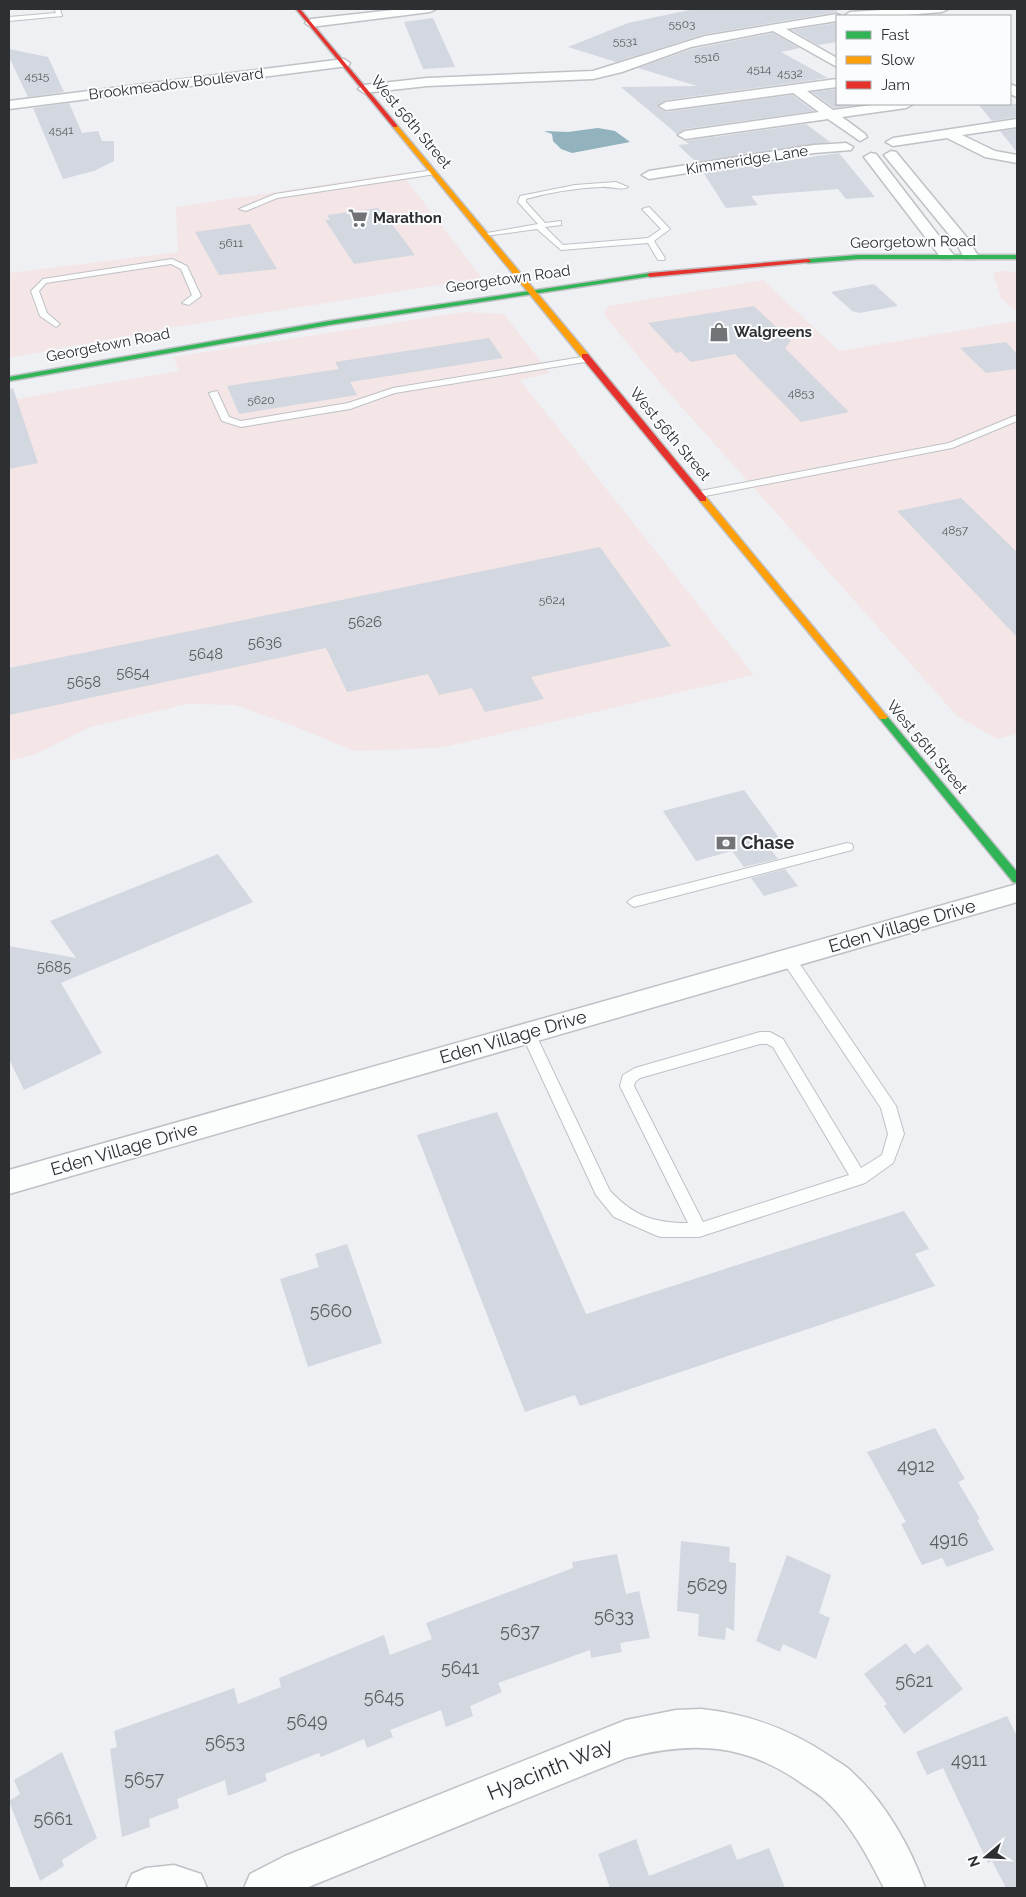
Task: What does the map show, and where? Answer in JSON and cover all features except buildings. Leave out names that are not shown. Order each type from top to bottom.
[{"type":"main road","name":"West 56th Street","points":[[298,9],[1017,879]]},
{"type":"main road","name":"Georgetown Road","points":[[920,243],[938,242],[1017,257]]},
{"type":"main road","name":"Georgetown Road","points":[[9,379],[195,344],[532,291],[735,265],[858,257],[946,256],[970,247]]},
{"type":"main road","points":[[647,260],[665,258]]},
{"type":"main road","name":"Georgetown Road","points":[[505,280],[537,275]]},
{"type":"street","points":[[311,23],[377,12],[430,9]]},
{"type":"street","points":[[867,15],[942,9]]},
{"type":"street","points":[[364,89],[428,82],[587,76],[616,70],[691,43],[836,18]]},
{"type":"street","points":[[776,28],[836,62]]},
{"type":"street","name":"Brookmeadow Boulevard","points":[[9,105],[344,63]]},
{"type":"street","points":[[666,106],[836,83]]},
{"type":"street","points":[[796,89],[860,137]]},
{"type":"street","name":"Kimmeridge Lane","points":[[685,135],[898,105]]},
{"type":"street","points":[[970,247],[892,148],[877,137],[860,137],[848,141],[846,147],[855,153],[871,157],[892,148],[949,133],[1017,123]]},
{"type":"street","points":[[949,133],[986,154],[1017,159]]},
{"type":"street","name":"Kimmeridge Lane","points":[[649,176],[814,149],[846,147]]},
{"type":"street","points":[[871,157],[938,242],[946,256]]},
{"type":"street","name":"Eden Village Drive","points":[[9,1182],[1017,892]]},
{"type":"street","name":"Hyacinth Way","points":[[264,1888],[299,1870],[647,1732],[706,1727],[745,1734],[765,1740],[802,1758],[837,1785],[857,1807],[890,1859],[905,1888]]},
{"type":"street","points":[[146,1888],[174,1885],[187,1888]]},
{"type":"lane","points":[[9,20],[60,15],[57,9]]},
{"type":"lane","points":[[243,209],[275,196],[433,172]]},
{"type":"lane","points":[[624,187],[619,184],[597,184],[523,198],[522,202],[556,245],[569,249],[650,240],[666,229],[646,209]]},
{"type":"lane","points":[[485,234],[558,223]]},
{"type":"lane","points":[[650,240],[665,258]]},
{"type":"lane","points":[[56,324],[43,314],[35,291],[44,281],[172,262],[184,268],[197,296],[186,303]]},
{"type":"lane","points":[[214,393],[225,419],[241,424],[350,406],[393,391],[588,359]]},
{"type":"lane","points":[[700,494],[952,445],[1017,418]]},
{"type":"lane","points":[[634,902],[847,847]]},
{"type":"lane","points":[[528,1033],[604,1195],[620,1212],[661,1230],[699,1230],[859,1178],[888,1159],[896,1134],[888,1106],[788,958]]},
{"type":"lane","points":[[699,1230],[627,1086],[628,1079],[635,1074],[760,1038],[770,1038],[778,1043],[859,1178]]},
{"type":"shaded area","points":[[401,173],[482,278],[175,327],[9,358],[9,273],[178,252],[176,207]]},
{"type":"shaded area","points":[[993,272],[1017,272],[1017,311],[1001,299]]},
{"type":"shaded area","points":[[763,280],[839,351],[1017,321],[1017,734],[997,739],[957,716],[662,385],[604,315],[608,306]]},
{"type":"shaded area","points":[[464,312],[504,314],[550,373],[520,380],[754,675],[440,748],[354,751],[289,724],[234,705],[187,704],[90,727],[34,755],[9,761],[9,400],[179,371],[173,357]]},
{"type":"water","points":[[598,128],[615,131],[630,142],[572,153],[561,149],[553,141],[552,134],[544,131],[568,132]]},
{"type":"traffic: fast","points":[[808,261],[858,257],[1017,257]]},
{"type":"traffic: fast","points":[[9,379],[329,323],[650,275]]},
{"type":"traffic: fast","points":[[883,717],[1017,879]]},
{"type":"traffic: slow","points":[[395,126],[585,356]]},
{"type":"traffic: slow","points":[[703,499],[883,717]]},
{"type":"traffic: jam","points":[[298,9],[395,126]]},
{"type":"traffic: jam","points":[[650,275],[808,261]]},
{"type":"traffic: jam","points":[[585,356],[703,499]]},
{"type":"place","name":"Marathon","points":[[358,218]]},
{"type":"place","name":"Walgreens","points":[[719,332]]},
{"type":"place","name":"Chase","points":[[726,843]]}]
